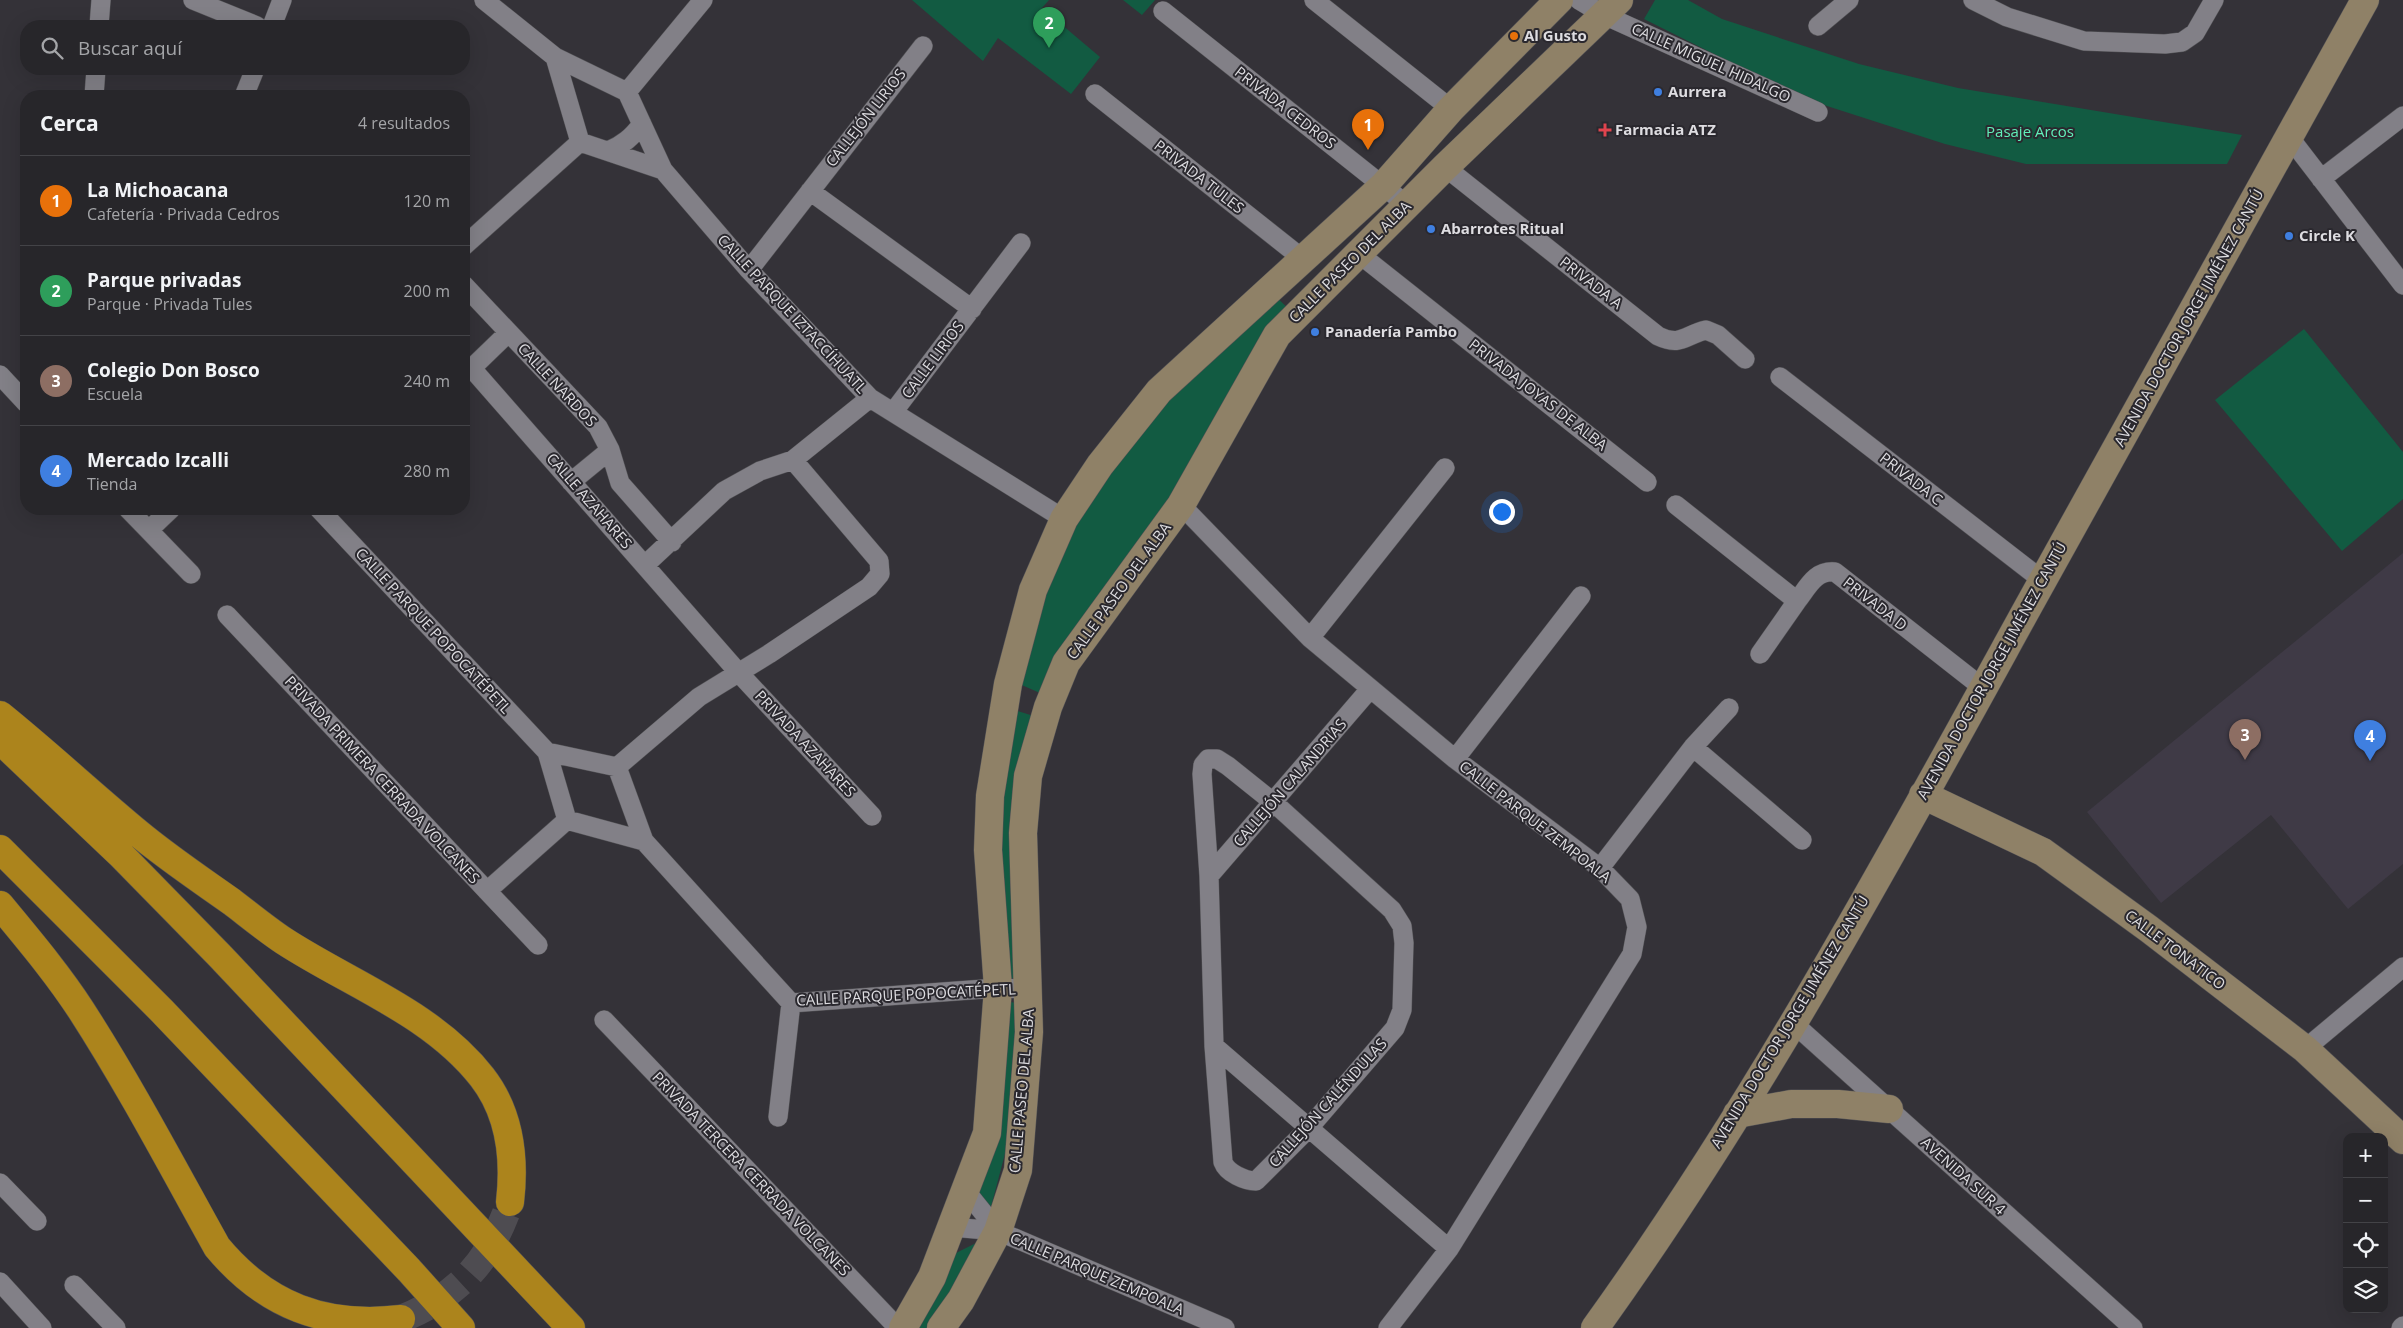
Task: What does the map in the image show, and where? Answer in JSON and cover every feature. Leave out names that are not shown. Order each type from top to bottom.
[{"type":"highway","points":[[0,715],[139,834],[283,940],[411,1015],[432,1030],[469,1062],[483,1079],[504,1119],[512,1161],[510,1202]]},
{"type":"highway","points":[[0,740],[120,854],[219,955],[571,1328]]},
{"type":"highway","points":[[0,849],[169,1019],[409,1270],[461,1328]]},
{"type":"highway","points":[[0,905],[33,944],[81,1011],[143,1115],[217,1247],[232,1264],[268,1294],[310,1313],[355,1322],[401,1319]]},
{"type":"street","points":[[99,20],[101,0]]},
{"type":"street","points":[[193,0],[242,20]]},
{"type":"street","points":[[274,20],[282,0]]},
{"type":"street","points":[[484,0],[555,58],[627,92],[702,1]]},
{"type":"street","points":[[1314,0],[1451,109]]},
{"type":"street","name":"CALLE PASEO DEL ALBA","points":[[903,1328],[932,1277],[987,1133],[998,988],[988,850],[990,796],[1008,684],[1033,590],[1064,519],[1100,465],[1159,391],[1384,185],[1451,109],[1559,0]]},
{"type":"street","name":"CALLE MIGUEL HIDALGO","points":[[1579,0],[1612,7],[1818,112]]},
{"type":"street","points":[[1818,26],[1849,0]]},
{"type":"street","points":[[1973,0],[2007,17],[2084,41],[2165,44],[2182,42],[2194,33],[2214,0]]},
{"type":"street","name":"AVENIDA DOCTOR JORGE JIMÉNEZ CANTÚ","points":[[1595,1328],[1656,1244],[1793,1023],[1983,688],[2365,0]]},
{"type":"street","name":"CALLE PASEO DEL ALBA","points":[[941,1328],[961,1300],[998,1231],[1018,1170],[1029,1032],[1023,833],[1024,801],[1028,776],[1048,708],[1066,662],[1181,505],[1277,335],[1445,166],[1612,7]]},
{"type":"street","name":"PRIVADA CEDROS","points":[[1163,11],[1407,205]]},
{"type":"street","name":"CALLEJÓN LIRIOS","points":[[810,191],[923,46]]},
{"type":"street","points":[[470,241],[580,142],[555,58]]},
{"type":"street","points":[[94,90],[96,75]]},
{"type":"street","points":[[246,90],[253,75]]},
{"type":"street","name":"CALLE PARQUE IZTACCÍHUATL","points":[[627,92],[663,170],[750,270],[870,398],[894,411],[1064,519]]},
{"type":"street","name":"PRIVADA TULES","points":[[1095,94],[1304,259]]},
{"type":"street","points":[[2321,179],[2403,116]]},
{"type":"street","points":[[608,151],[621,146],[631,138],[642,124]]},
{"type":"street","points":[[2290,138],[2403,285]]},
{"type":"street","name":"CALLE PARQUE IZTACCÍHUATL","points":[[580,142],[663,170]]},
{"type":"street","name":"PRIVADA A","points":[[1445,166],[1658,336],[1670,342],[1682,340],[1706,330],[1718,335],[1746,359]]},
{"type":"street","points":[[750,270],[810,191],[972,309],[1021,243]]},
{"type":"street","name":"PRIVADA JOYAS DE ALBA","points":[[1358,253],[1647,482]]},
{"type":"street","name":"CALLE NARDOS","points":[[470,292],[598,427],[610,450],[620,483],[672,542]]},
{"type":"street","name":"CALLE LIRIOS","points":[[894,411],[972,309]]},
{"type":"street","name":"CALLE AZAHARES","points":[[508,333],[477,362],[473,367],[475,372],[738,672]]},
{"type":"street","points":[[0,375],[20,397]]},
{"type":"street","name":"PRIVADA C","points":[[1780,378],[2042,580]]},
{"type":"street","points":[[645,565],[672,542],[724,491],[760,471],[793,460],[870,398]]},
{"type":"street","points":[[571,482],[610,450]]},
{"type":"street","points":[[547,752],[617,767],[699,697],[769,654],[869,587],[880,574],[879,561],[793,460]]},
{"type":"street","points":[[1310,638],[1445,468]]},
{"type":"street","name":"CALLE PARQUE ZEMPOALA","points":[[1181,505],[1310,638],[1455,759],[1600,868],[1630,899],[1637,927],[1632,954],[1449,1249],[1388,1328]]},
{"type":"street","points":[[1676,505],[1796,601]]},
{"type":"street","points":[[134,515],[191,574]]},
{"type":"street","points":[[149,530],[165,515]]},
{"type":"street","name":"CALLE PARQUE POPOCATÉPETL","points":[[326,515],[547,752],[567,820]]},
{"type":"street","name":"PRIVADA D","points":[[1760,654],[1796,601],[1815,578],[1825,571],[1835,572],[1983,688]]},
{"type":"street","points":[[1455,759],[1581,596]]},
{"type":"street","name":"PRIVADA PRIMERA CERRADA VOLCANES","points":[[227,614],[538,945]]},
{"type":"street","name":"PRIVADA AZAHARES","points":[[738,672],[872,816]]},
{"type":"street","points":[[1008,684],[1017,703],[1024,708],[1035,710],[1048,708]]},
{"type":"street","name":"CALLEJÓN CALANDRIAS","points":[[1209,876],[1370,689]]},
{"type":"street","points":[[1600,868],[1693,747],[1729,708]]},
{"type":"street","points":[[1693,747],[1802,840]]},
{"type":"street","name":"CALLEJÓN CALÉNDULAS","points":[[1208,759],[1217,759],[1273,802],[1392,910],[1402,926],[1402,1010],[1395,1028],[1308,1129],[1256,1181],[1250,1181],[1226,1169],[1223,1162],[1214,1046],[1209,876],[1202,774],[1203,765],[1208,759]]},
{"type":"street","name":"CALLE PARQUE POPOCATÉPETL","points":[[617,767],[644,841],[791,1003],[998,988],[1029,989]]},
{"type":"street","name":"CALLE TONATICO","points":[[1922,796],[2043,852],[2149,929],[2305,1049],[2403,1140]]},
{"type":"street","points":[[487,891],[567,820],[644,841]]},
{"type":"street","points":[[2305,1049],[2403,967]]},
{"type":"street","points":[[778,1117],[791,1003]]},
{"type":"street","name":"PRIVADA TERCERA CERRADA VOLCANES","points":[[604,1020],[898,1328]]},
{"type":"street","name":"AVENIDA SUR 4","points":[[1793,1023],[2133,1328]]},
{"type":"street","points":[[1214,1046],[1449,1249]]},
{"type":"street","points":[[1737,1114],[1791,1104],[1838,1104],[1889,1110]]},
{"type":"street","points":[[0,1183],[37,1221]]},
{"type":"street","name":"CALLE PARQUE ZEMPOALA","points":[[965,1190],[998,1231]]},
{"type":"street","name":"CALLE PARQUE ZEMPOALA","points":[[951,1227],[998,1231],[1215,1326]]},
{"type":"street","points":[[0,1282],[32,1325]]},
{"type":"street","points":[[74,1285],[116,1328]]},
{"type":"shaded area","points":[[2403,553],[2403,864],[2348,909],[2271,815],[2161,903],[2087,812]]},
{"type":"green space","points":[[912,0],[1049,0],[1042,8],[1100,57],[1071,94],[998,38],[983,61]]},
{"type":"green space","points":[[1123,0],[1155,0],[1142,15]]},
{"type":"green space","name":"Pasaje Arcos","points":[[1655,0],[1688,0],[1722,19],[1859,64],[1958,88],[2242,135],[2227,164],[2026,164],[1945,144],[1827,106],[1786,90],[1644,19]]},
{"type":"green space","points":[[1273,294],[1291,311],[1183,486],[1040,693],[1017,683],[1040,586],[1098,473],[1160,393]]},
{"type":"green space","points":[[2304,329],[2403,452],[2403,499],[2342,551],[2215,400]]},
{"type":"green space","points":[[1011,709],[1037,717],[1019,978],[1001,979],[994,812]]},
{"type":"green space","points":[[1001,1001],[1019,1003],[1007,1146],[991,1207],[974,1194]]},
{"type":"green space","points":[[980,1241],[932,1328],[913,1328],[954,1254]]},
{"type":"tunnel","points":[[401,1319],[422,1310],[440,1299],[470,1274],[493,1242],[510,1202]]},
{"type":"place","name":"Al Gusto","points":[[1514,36]]},
{"type":"place","name":"Parque privadas","points":[[1049,48]]},
{"type":"place","name":"Aurrera","points":[[1658,92]]},
{"type":"place","name":"Farmacia ATZ","points":[[1605,130]]},
{"type":"place","name":"La Michoacana","points":[[1368,150]]},
{"type":"place","name":"Abarrotes Ritual","points":[[1431,229]]},
{"type":"place","name":"Circle K","points":[[2289,236]]},
{"type":"place","name":"Panadería Pambo","points":[[1315,332]]},
{"type":"place","name":"Colegio Don Bosco","points":[[2245,760]]},
{"type":"place","name":"Mercado Izcalli","points":[[2370,761]]}]
